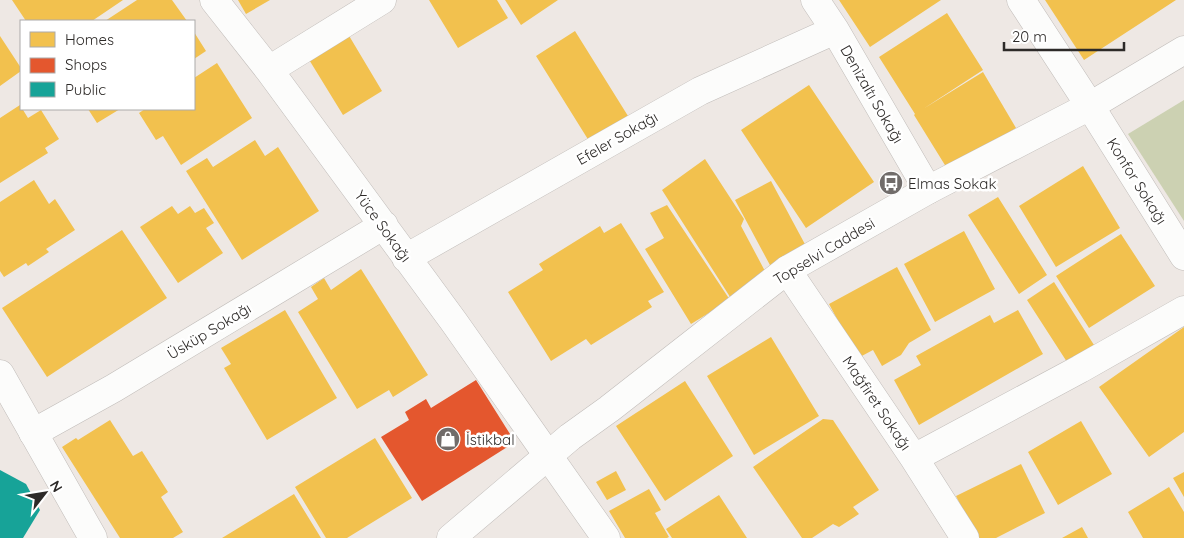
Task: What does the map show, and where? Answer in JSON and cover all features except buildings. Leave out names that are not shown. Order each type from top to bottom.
[{"type":"street","name":"Yüce Sokağı","points":[[214,0],[269,70],[384,225],[606,538]]},
{"type":"street","points":[[269,70],[382,0]]},
{"type":"street","name":"Denizaltı Sokağı","points":[[814,0],[835,30],[928,190]]},
{"type":"street","name":"Konfor Sokağı","points":[[1022,0],[1184,256]]},
{"type":"street","name":"Efeler Sokağı","points":[[406,258],[700,91],[835,30]]},
{"type":"street","name":"Topselvi Caddesi","points":[[451,538],[547,455],[610,410],[787,270],[928,190],[1090,106],[1184,50]]},
{"type":"street","name":"Üsküp Sokağı","points":[[33,433],[114,388],[384,225]]},
{"type":"street","name":"Mağfiret Sokağı","points":[[787,270],[966,538]]},
{"type":"street","points":[[914,458],[1080,369],[1184,310]]},
{"type":"street","points":[[0,374],[93,538]]},
{"type":"green space","points":[[1184,100],[1184,221],[1128,134]]},
{"type":"place","name":"Elmas Sokak","points":[[891,183]]},
{"type":"place","name":"İstikbal","points":[[448,439]]}]
